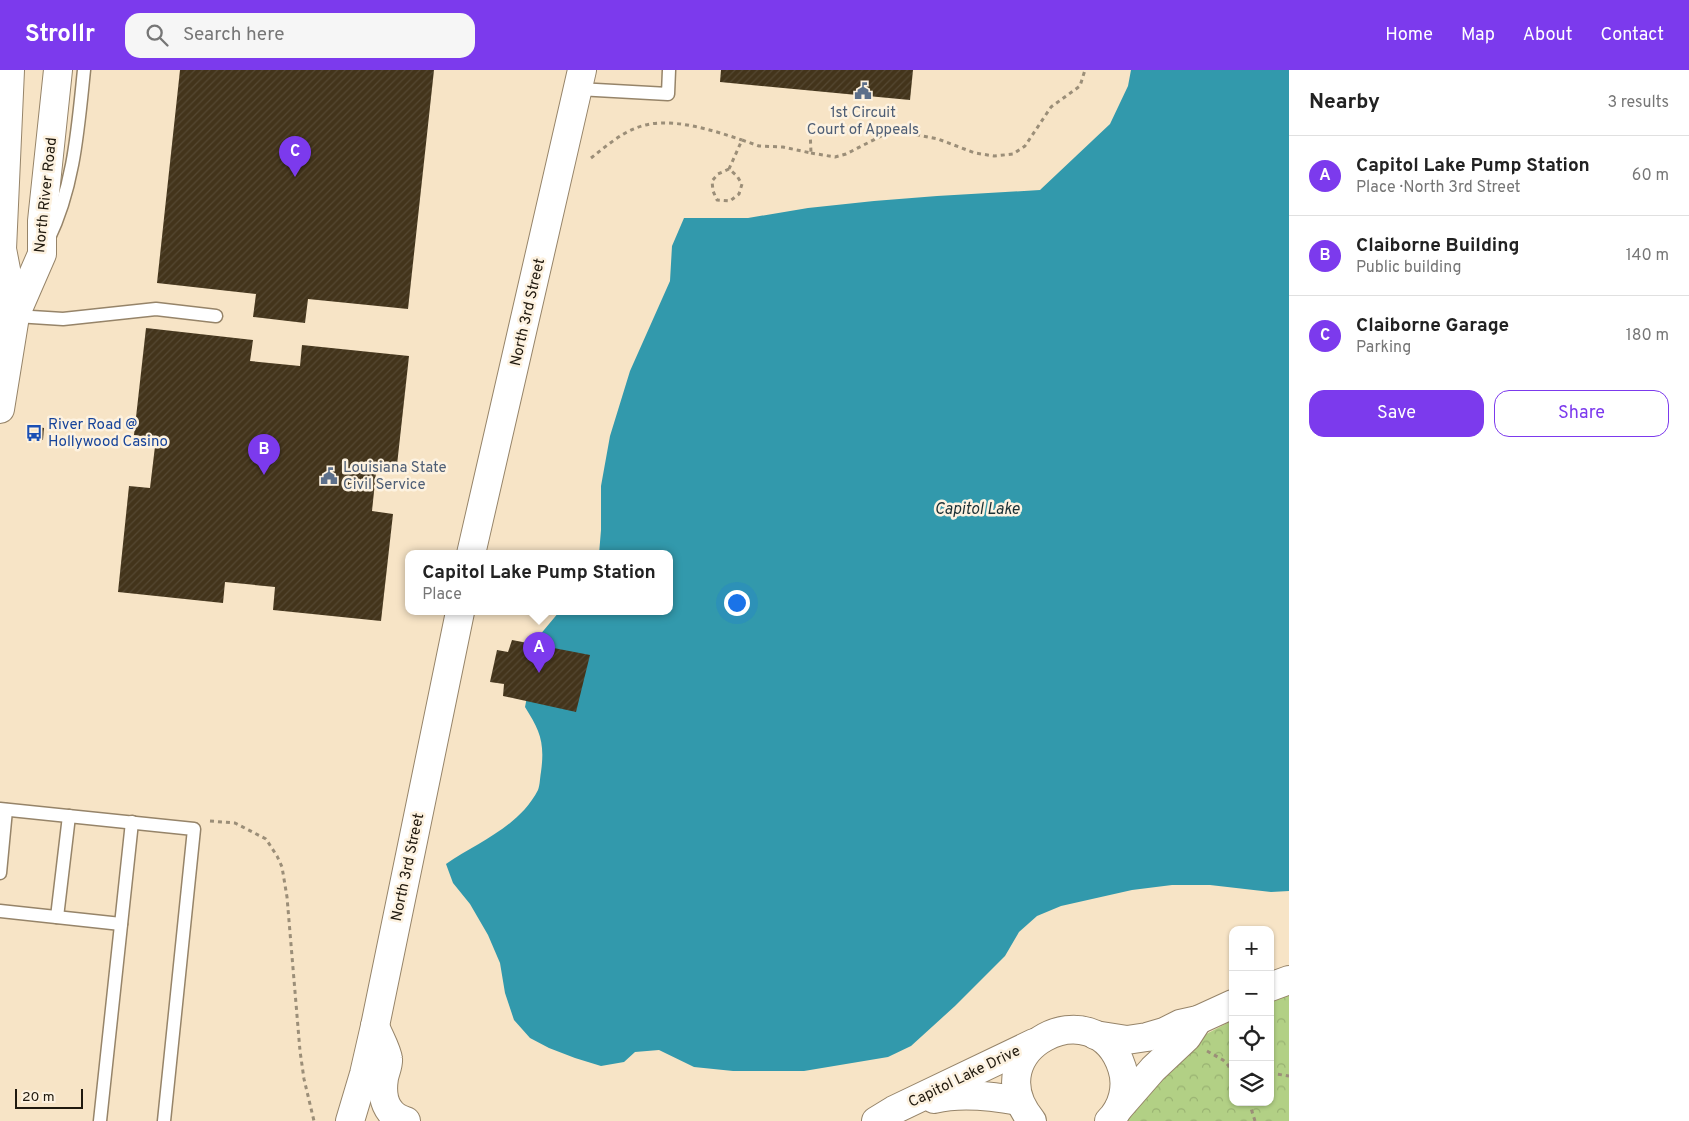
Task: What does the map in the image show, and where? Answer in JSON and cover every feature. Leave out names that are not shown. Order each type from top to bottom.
[{"type":"main road","name":"North River Road","points":[[0,409],[8,316],[2,249],[10,70]]},
{"type":"main road","name":"North River Road","points":[[8,316],[42,254],[42,221],[58,70]]},
{"type":"main road","name":"North 3rd Street","points":[[472,550],[580,80]]},
{"type":"main road","name":"North 3rd Street","points":[[350,1121],[364,1074],[375,1026],[459,615]]},
{"type":"main road","points":[[1274,986],[1289,980]]},
{"type":"main road","points":[[1095,1035],[1127,1040],[1164,1032],[1180,1024],[1198,1020],[1229,1006]]},
{"type":"main road","points":[[1114,1114],[1153,1069],[1187,1037],[1198,1020]]},
{"type":"main road","points":[[375,1026],[388,1059],[384,1080],[384,1099],[396,1118],[406,1121]]},
{"type":"main road","name":"Capitol Lake Drive","points":[[885,1116],[1034,1043],[1048,1034],[1063,1030],[1079,1030],[1095,1035]]},
{"type":"main road","points":[[1095,1035],[1109,1044],[1119,1058],[1124,1075],[1124,1092],[1114,1114]]},
{"type":"main road","points":[[1029,1116],[1016,1086],[1018,1070],[1024,1055],[1034,1043]]},
{"type":"main road","name":"Capitol Lake Drive","points":[[885,1116],[940,1098],[971,1095],[994,1097],[1029,1116]]},
{"type":"lane","points":[[42,254],[60,217],[72,168],[84,70]]},
{"type":"lane","points":[[580,80],[668,94],[669,70]]},
{"type":"lane","points":[[8,316],[63,319],[156,309],[216,316]]},
{"type":"lane","points":[[0,873],[3,809],[194,829],[164,1121]]},
{"type":"lane","points":[[57,917],[70,816]]},
{"type":"lane","points":[[100,1121],[132,822]]},
{"type":"lane","points":[[0,911],[121,924]]},
{"type":"path","points":[[591,158],[611,142],[637,127],[667,122],[720,133],[759,146],[783,147],[835,157],[846,154],[893,130],[938,139],[975,153],[994,156],[1012,154],[1025,146],[1051,107],[1080,86],[1085,70]]},
{"type":"path","points":[[810,129],[811,153]]},
{"type":"path","points":[[729,169],[742,184],[739,194],[730,201],[717,200],[713,191],[712,181],[718,174],[729,169],[742,140]]},
{"type":"path","points":[[194,829],[206,821],[235,823],[266,839],[278,856],[285,879],[300,1051],[304,1080],[314,1121]]},
{"type":"path","points":[[1200,1047],[1223,1060],[1229,1066]]},
{"type":"path","points":[[1274,1074],[1289,1076]]},
{"type":"path","points":[[1250,1106],[1255,1121]]},
{"type":"green space","points":[[1289,995],[1289,1121],[1122,1121],[1193,1041],[1229,1022],[1229,1106],[1274,1106],[1274,999]]},
{"type":"water","name":"Capitol Lake","points":[[1131,70],[1289,70],[1289,891],[1271,892],[1210,885],[1172,885],[1132,890],[1061,906],[1037,916],[1019,932],[1005,956],[955,1006],[911,1046],[888,1057],[804,1071],[733,1071],[694,1067],[659,1050],[635,1052],[624,1062],[601,1066],[549,1048],[530,1038],[514,1020],[505,993],[500,963],[488,935],[470,904],[453,883],[446,864],[509,824],[530,803],[538,790],[542,762],[542,745],[538,730],[525,707],[539,636],[556,615],[673,615],[673,550],[599,550],[601,486],[610,436],[630,371],[670,281],[672,246],[684,218],[748,218],[808,208],[874,201],[1040,190],[1110,124],[1128,86]]},
{"type":"building","points":[[180,70],[434,70],[408,309],[308,299],[305,323],[253,317],[256,294],[157,283]]},
{"type":"building","name":"1st Circuit Court of Appeals","points":[[721,70],[913,70],[910,100],[720,82]]},
{"type":"building","points":[[146,328],[253,340],[250,361],[300,366],[302,345],[409,356],[397,465],[377,463],[372,511],[393,514],[381,621],[273,610],[275,587],[225,582],[223,603],[118,592],[129,486],[150,488],[156,438],[134,435]]},
{"type":"building","points":[[39,427],[44,428],[43,440],[38,440]]},
{"type":"building","points":[[512,640],[590,655],[576,712],[503,696],[504,684],[490,682],[497,650],[508,652]]},
{"type":"place","name":"1st Circuit Court of Appeals","points":[[863,91]]},
{"type":"place","name":"Claiborne Garage","points":[[295,177]]},
{"type":"place","name":"River Road @ Hollywood Casino","points":[[34,433]]},
{"type":"place","name":"Claiborne Building","points":[[264,475]]},
{"type":"place","name":"Louisiana State Civil Service","points":[[329,476]]},
{"type":"place","name":"Capitol Lake Pump Station","points":[[539,673]]}]
